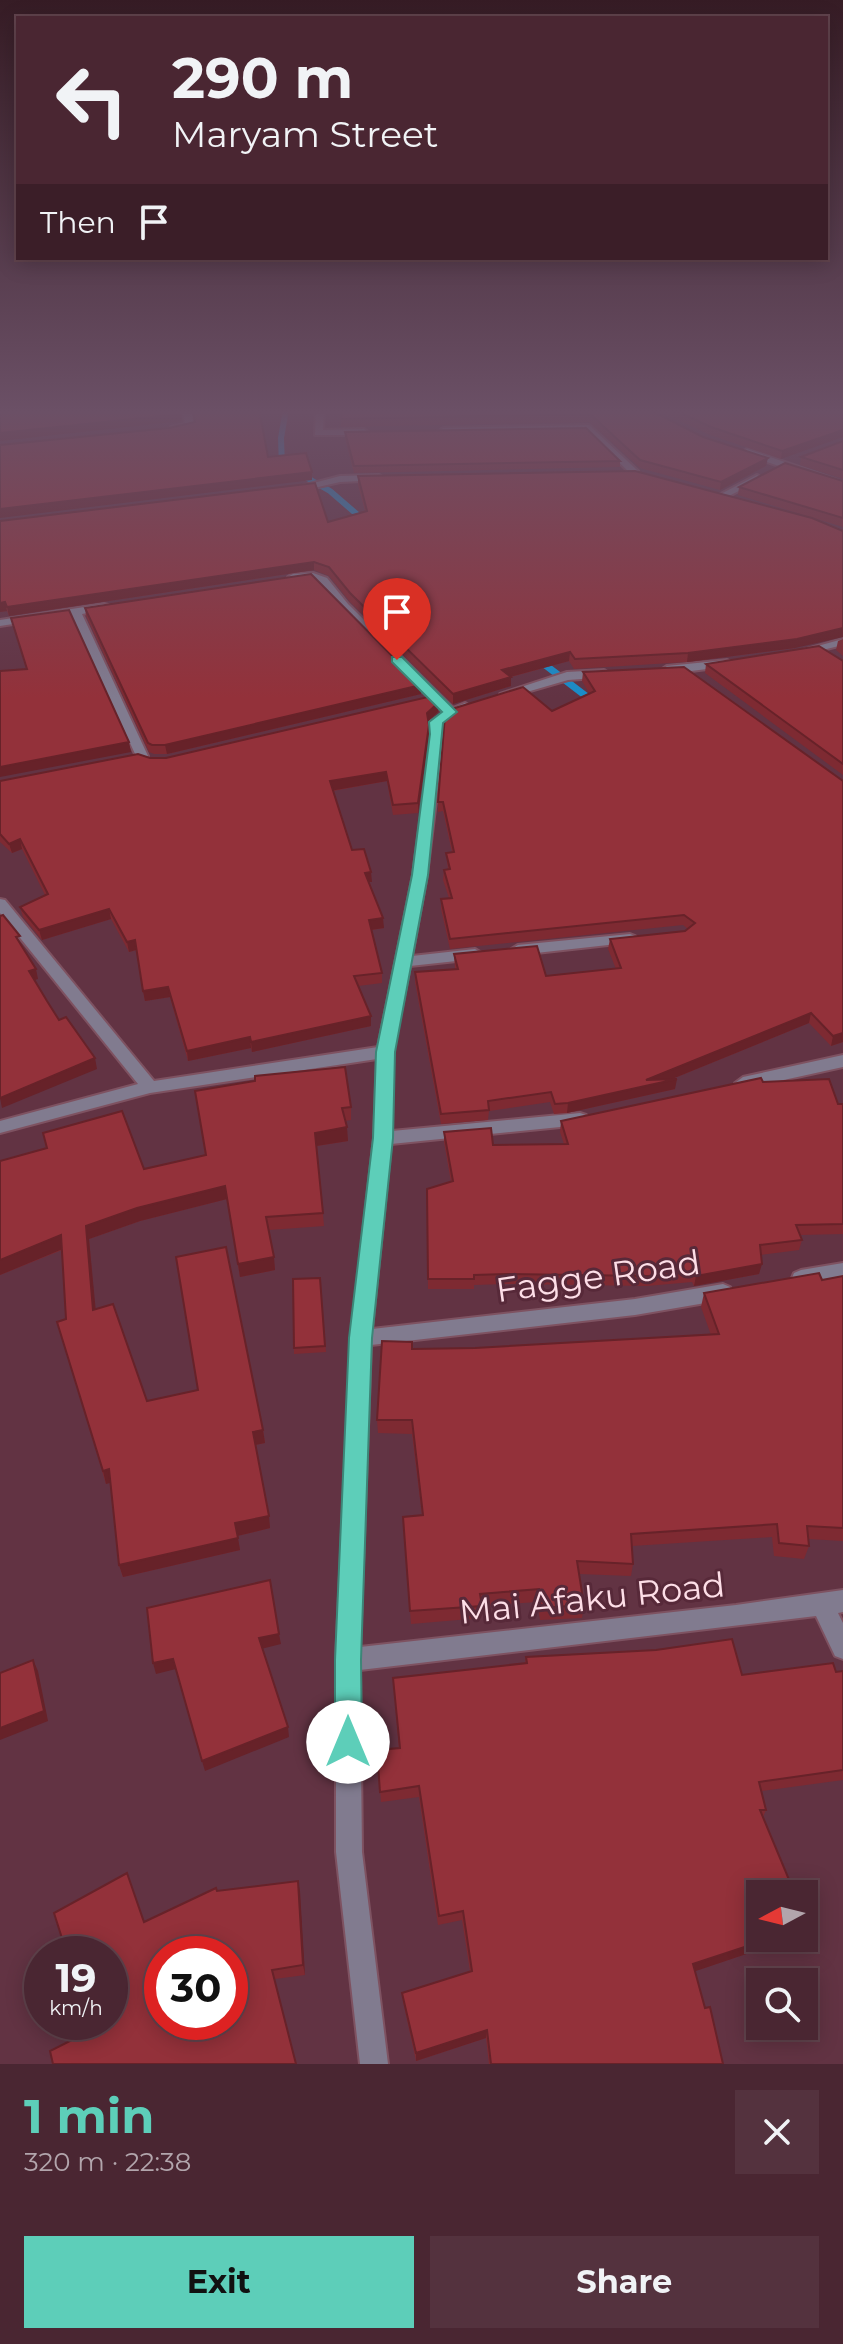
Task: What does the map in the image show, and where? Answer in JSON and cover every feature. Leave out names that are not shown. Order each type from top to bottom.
[{"type":"street","points":[[286,578],[313,576],[323,580],[442,705]]},
{"type":"street","points":[[0,623],[120,604]]},
{"type":"street","points":[[75,611],[146,759],[127,759]]},
{"type":"street","points":[[783,656],[843,642]]},
{"type":"street","points":[[820,648],[832,656]]},
{"type":"street","points":[[657,671],[743,661]]},
{"type":"street","points":[[687,669],[699,678]]},
{"type":"street","points":[[420,702],[442,705],[486,701],[559,678],[612,673]]},
{"type":"street","points":[[374,2064],[349,1852],[348,1660],[361,1338],[383,1138],[385,1052],[420,875],[438,734],[436,722],[442,705]]},
{"type":"street","points":[[0,903],[150,1087]]},
{"type":"street","points":[[403,962],[652,936]]},
{"type":"street","points":[[0,1127],[150,1087],[385,1052]]},
{"type":"street","points":[[720,1088],[843,1061]]},
{"type":"street","points":[[383,1138],[567,1122],[598,1115]]},
{"type":"street","points":[[784,1281],[843,1271]]},
{"type":"street","name":"Fagge Road","points":[[361,1338],[635,1307],[739,1289]]},
{"type":"street","points":[[833,1602],[843,1648]]},
{"type":"street","name":"Mai Afaku Road","points":[[348,1660],[833,1602]]},
{"type":"building","points":[[0,505],[31,505],[0,509]]},
{"type":"building","points":[[130,505],[322,505],[328,522],[367,511],[366,505],[764,505],[812,518],[843,531],[843,628],[797,639],[688,653],[575,659],[570,652],[502,670],[511,677],[453,694],[350,593],[329,567],[314,562],[7,607],[5,602],[0,603],[0,521]]},
{"type":"building","points":[[800,505],[843,505],[843,518]]},
{"type":"building","points":[[311,574],[421,685],[165,745],[148,743],[85,608]]},
{"type":"building","points":[[69,610],[129,742],[0,767],[0,671],[27,669],[11,618]]},
{"type":"building","points":[[819,646],[843,661],[843,764],[706,664]]},
{"type":"building","points":[[684,667],[843,781],[843,1033],[833,1036],[811,1013],[646,1080],[677,1079],[568,1103],[555,1104],[551,1092],[488,1101],[489,1110],[441,1114],[415,972],[458,969],[454,954],[537,946],[546,976],[621,968],[610,939],[685,931],[695,923],[684,915],[450,939],[441,899],[452,898],[444,870],[450,869],[446,853],[454,852],[443,802],[438,802],[445,715],[455,708],[523,687],[552,711],[595,691],[583,672]]},
{"type":"building","points":[[432,696],[439,702],[427,713],[429,725],[418,803],[393,805],[386,772],[330,781],[352,850],[364,849],[371,872],[365,873],[383,918],[369,920],[382,973],[354,976],[371,1016],[251,1042],[250,1037],[187,1051],[168,987],[143,991],[135,940],[127,942],[109,909],[39,930],[20,907],[48,894],[20,839],[9,844],[0,834],[0,781],[138,754],[166,758]]},
{"type":"building","points":[[3,915],[20,936],[16,937],[36,969],[29,971],[59,1020],[66,1017],[95,1058],[0,1098],[0,916]]},
{"type":"building","points":[[345,1067],[351,1107],[342,1108],[347,1127],[315,1133],[323,1213],[266,1217],[274,1257],[238,1264],[225,1186],[137,1208],[86,1226],[93,1310],[113,1304],[147,1401],[198,1390],[176,1257],[226,1247],[263,1430],[253,1432],[269,1516],[235,1523],[238,1538],[119,1565],[109,1469],[103,1471],[57,1322],[66,1319],[61,1235],[0,1260],[0,1161],[47,1148],[43,1133],[122,1111],[144,1169],[206,1155],[195,1091],[255,1081],[255,1076]]},
{"type":"building","points":[[761,1078],[763,1082],[829,1079],[838,1104],[843,1104],[843,1224],[796,1225],[802,1240],[760,1245],[762,1264],[696,1276],[694,1272],[648,1276],[507,1274],[474,1275],[474,1279],[428,1279],[427,1189],[453,1181],[444,1132],[491,1128],[493,1145],[568,1144],[561,1121]]},
{"type":"building","points":[[819,1273],[822,1280],[843,1276],[843,1528],[807,1526],[809,1546],[779,1543],[777,1524],[631,1534],[633,1564],[577,1561],[584,1605],[541,1608],[539,1589],[480,1594],[482,1606],[410,1611],[403,1517],[423,1515],[412,1420],[377,1420],[382,1341],[412,1342],[412,1349],[475,1348],[719,1334],[704,1293]]},
{"type":"building","points":[[320,1278],[325,1346],[294,1348],[293,1279]]},
{"type":"building","points":[[270,1580],[279,1634],[259,1638],[288,1727],[202,1761],[173,1659],[153,1663],[147,1608]]},
{"type":"building","points":[[732,1639],[742,1675],[833,1663],[836,1672],[843,1671],[843,1770],[759,1782],[766,1810],[760,1810],[789,1880],[746,1880],[746,1947],[693,1964],[705,2008],[710,2007],[723,2064],[491,2064],[487,2030],[416,2053],[402,1993],[472,1971],[463,1911],[439,1916],[419,1786],[380,1792],[377,1750],[400,1748],[393,1678],[527,1663],[526,1657],[656,1650]]},
{"type":"building","points":[[33,1660],[44,1711],[0,1728],[0,1673]]},
{"type":"building","points":[[127,1873],[144,1922],[216,1888],[217,1891],[298,1881],[303,1965],[272,1970],[296,2064],[53,2064],[50,2051],[72,2040],[128,2040],[128,1936],[61,1936],[54,1913]]},
{"type":"waterway","points":[[347,505],[367,523]]},
{"type":"waterway","points":[[540,661],[595,703]]},
{"type":"route","points":[[348,1742],[348,1660],[361,1338],[383,1138],[385,1052],[420,875],[438,734],[436,722],[450,712],[397,660]]}]
